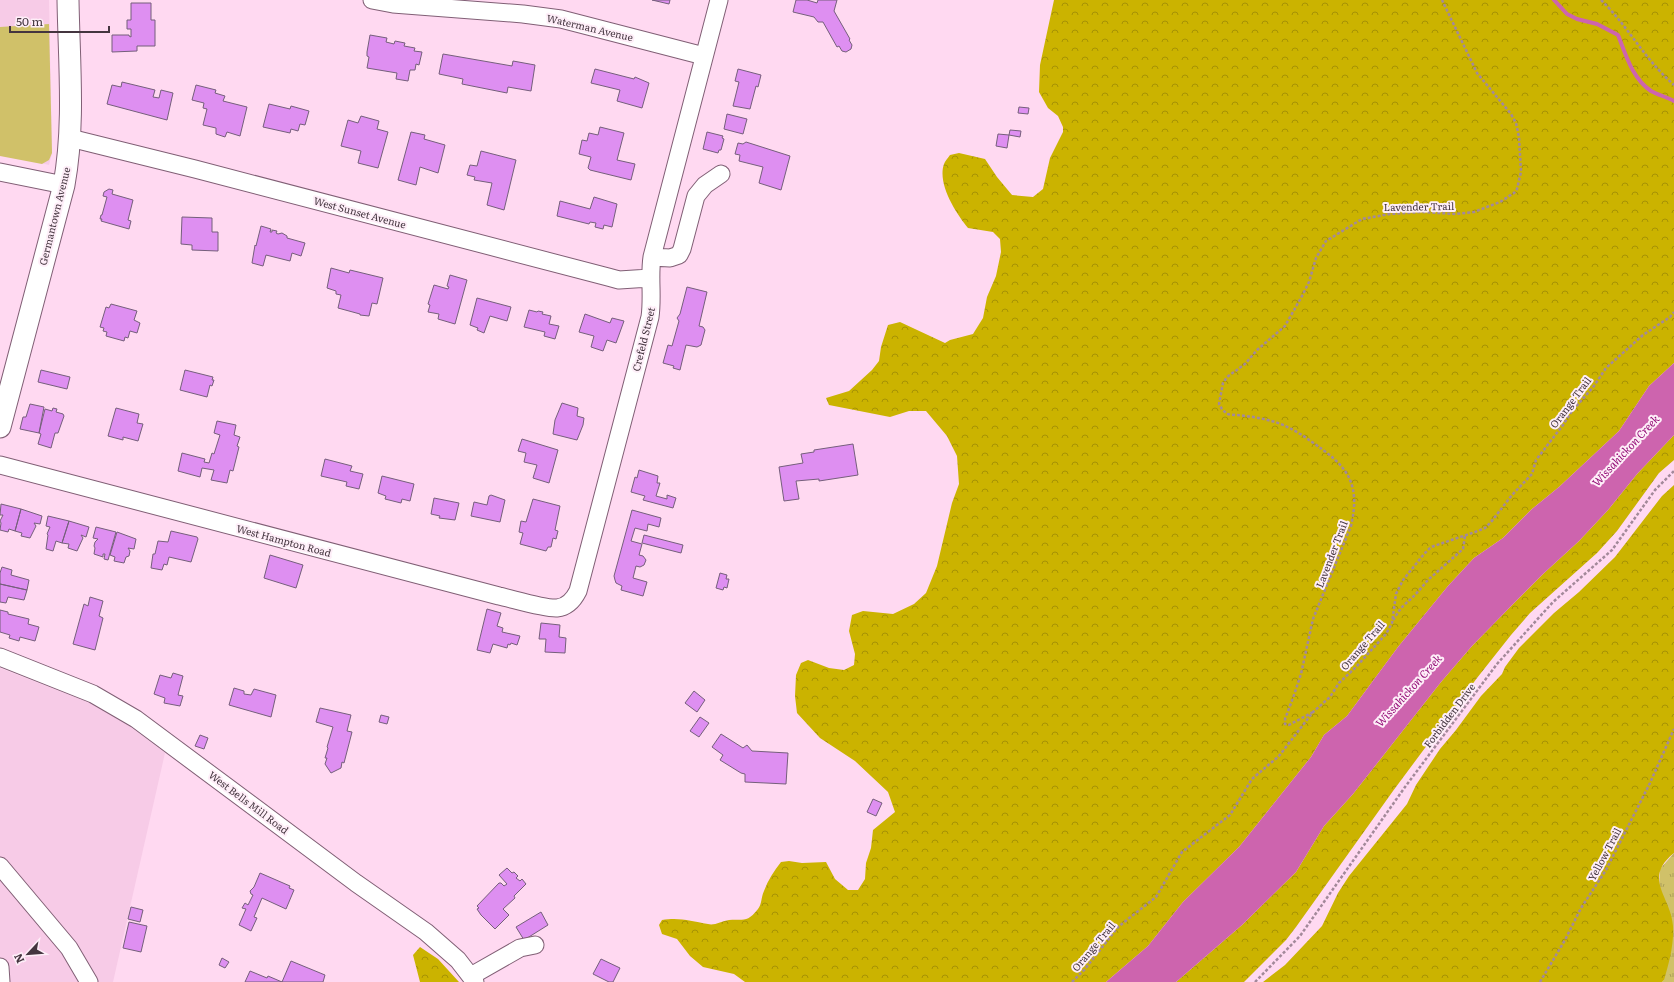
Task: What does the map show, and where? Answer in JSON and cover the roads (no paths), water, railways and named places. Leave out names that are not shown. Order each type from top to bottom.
[{"type":"main road","name":"Germantown Avenue","points":[[0,427],[64,185],[70,138],[68,0]]},
{"type":"street","name":"Waterman Avenue","points":[[372,0],[393,4],[460,4],[561,19],[704,56]]},
{"type":"street","name":"Crefeld Street","points":[[568,604],[576,596],[578,591],[650,316],[652,292],[650,278],[652,256],[719,0]]},
{"type":"street","name":"West Sunset Avenue","points":[[70,138],[619,280],[650,278]]},
{"type":"street","points":[[0,172],[64,185]]},
{"type":"street","points":[[652,256],[670,258],[679,255],[682,249],[696,196],[705,185],[721,174]]},
{"type":"street","name":"West Hampton Road","points":[[0,465],[499,596],[551,608],[562,607],[568,604]]},
{"type":"street","name":"West Bells Mill Road","points":[[1,660],[94,694],[136,719],[356,883],[426,932],[458,960],[473,979]]},
{"type":"street","points":[[0,866],[69,948],[89,982]]},
{"type":"street","points":[[473,979],[520,948],[535,945]]},
{"type":"street","points":[[0,967],[2,982]]},
{"type":"water","name":"Wissahickon Creek","points":[[1674,363],[1674,435],[1637,474],[1608,510],[1579,541],[1543,574],[1472,646],[1441,682],[1353,794],[1324,826],[1296,872],[1242,925],[1176,982],[1106,982],[1148,946],[1183,902],[1239,847],[1311,757],[1324,735],[1347,716],[1398,647],[1448,586],[1474,558],[1503,538],[1532,509],[1559,487],[1619,431],[1649,386]]},
{"type":"waterway","points":[[1554,0],[1567,14],[1577,19],[1597,24],[1618,35],[1630,66],[1644,86],[1651,91],[1674,101]]}]
